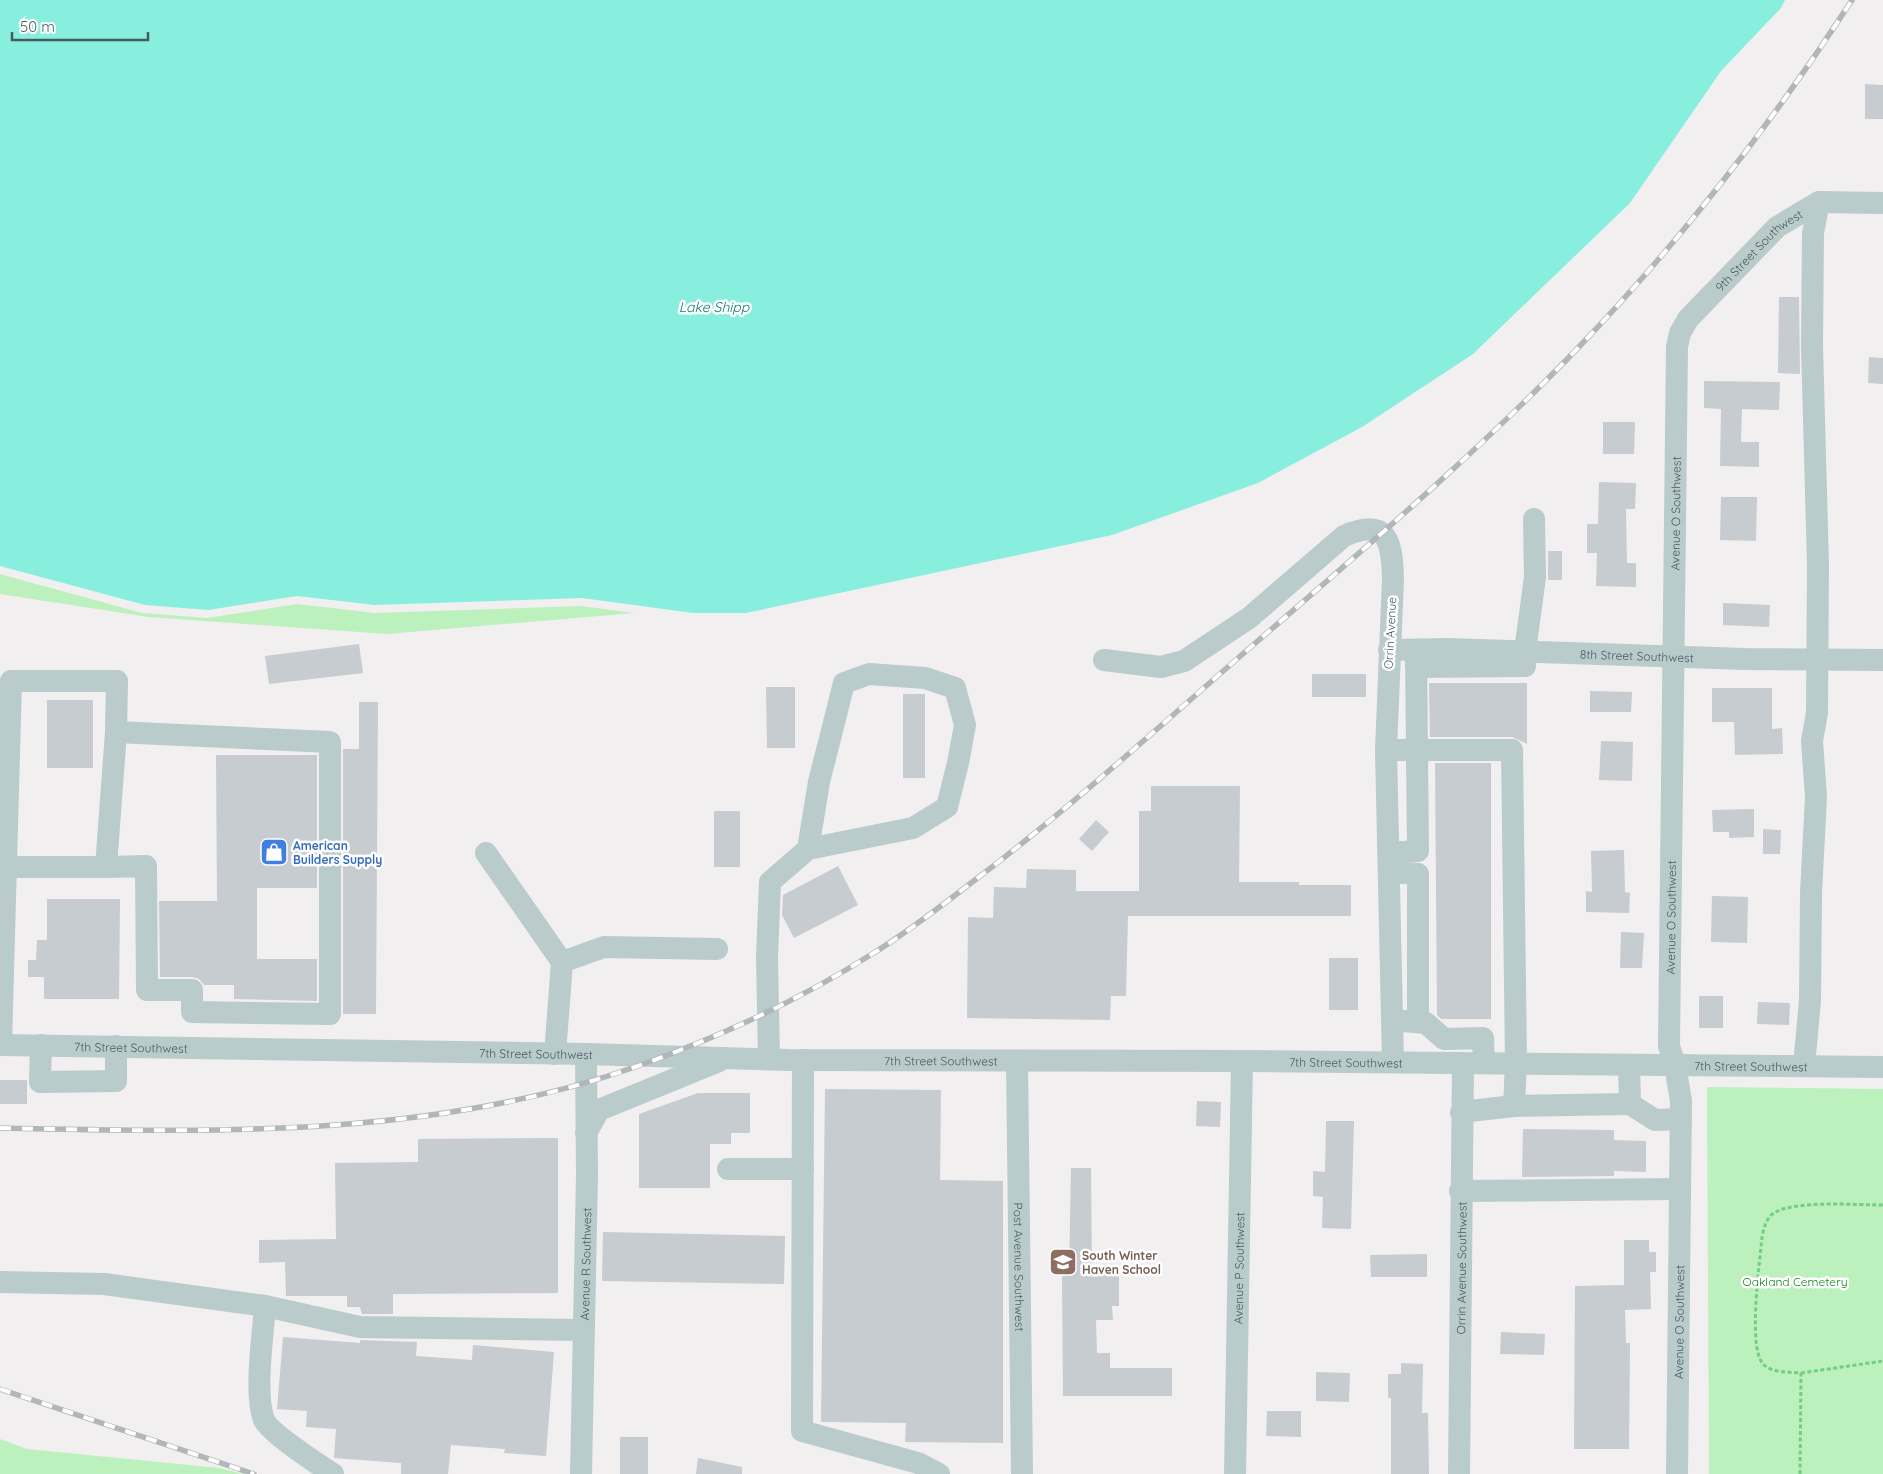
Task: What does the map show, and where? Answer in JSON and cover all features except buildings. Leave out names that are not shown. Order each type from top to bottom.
[{"type":"street","points":[[1804,1066],[1810,1000],[1811,893],[1816,797],[1812,741],[1817,713],[1818,660],[1812,346],[1813,233],[1818,202],[1883,203]]},
{"type":"street","name":"9th Street Southwest","points":[[1677,360],[1680,333],[1688,318],[1777,227],[1818,202]]},
{"type":"street","points":[[1777,227],[1796,238],[1814,260]]},
{"type":"street","name":"Avenue O Southwest","points":[[1677,360],[1669,1046],[1675,1065],[1681,1101],[1678,1474]]},
{"type":"street","points":[[1524,651],[1535,577],[1534,519]]},
{"type":"street","name":"Orrin Avenue","points":[[1104,660],[1161,667],[1184,661],[1249,618],[1344,536],[1361,528],[1376,528],[1382,532],[1392,552],[1386,750],[1393,1062]]},
{"type":"street","name":"8th Street Southwest","points":[[1389,650],[1416,659],[1524,651],[1818,660],[1883,660]]},
{"type":"street","points":[[1389,862],[1418,851],[1416,659]]},
{"type":"street","points":[[769,1059],[767,957],[770,882],[808,849],[913,828],[947,807],[965,725],[956,688],[925,678],[869,674],[844,683],[819,782],[808,849]]},
{"type":"street","points":[[0,1045],[11,681],[117,681],[116,732],[106,867]]},
{"type":"street","points":[[4,867],[146,866],[147,990],[192,990],[192,1012],[330,1014],[330,742],[116,732]]},
{"type":"street","points":[[1386,750],[1512,750],[1516,1064],[1514,1106]]},
{"type":"street","points":[[486,853],[562,962],[555,1054]]},
{"type":"street","points":[[1389,862],[1418,874],[1418,1022],[1392,1020]]},
{"type":"street","points":[[562,962],[604,947],[716,949]]},
{"type":"street","name":"Orrin Avenue Southwest","points":[[1418,1022],[1426,1023],[1444,1039],[1483,1038],[1473,1063],[1461,1112],[1459,1474]]},
{"type":"street","name":"7th Street Southwest","points":[[0,1045],[586,1054],[803,1060],[1242,1061],[1883,1067]]},
{"type":"street","points":[[41,1045],[40,1082],[116,1081],[116,1046]]},
{"type":"street","name":"Avenue R Southwest","points":[[581,1474],[586,1054]]},
{"type":"street","points":[[586,1133],[599,1110],[728,1058]]},
{"type":"street","points":[[803,1060],[802,1431],[918,1463],[939,1474]]},
{"type":"street","name":"Post Avenue Southwest","points":[[1018,1061],[1022,1474]]},
{"type":"street","name":"Avenue P Southwest","points":[[1236,1474],[1242,1061]]},
{"type":"street","points":[[1629,1065],[1630,1104]]},
{"type":"street","points":[[1461,1112],[1514,1106],[1630,1104],[1655,1120],[1681,1119]]},
{"type":"street","points":[[728,1169],[803,1169]]},
{"type":"street","points":[[1460,1191],[1680,1189]]},
{"type":"street","points":[[0,1282],[104,1284],[265,1306],[360,1327],[583,1330]]},
{"type":"street","points":[[265,1306],[260,1395],[265,1422],[302,1455],[333,1474]]},
{"type":"path","points":[[1883,1205],[1789,1206],[1773,1213],[1766,1222],[1762,1236],[1755,1348],[1758,1357],[1764,1365],[1774,1370],[1801,1373],[1883,1361]]},
{"type":"path","points":[[1800,1474],[1801,1373]]},
{"type":"green space","points":[[0,574],[142,613],[207,618],[297,604],[375,613],[581,606],[634,613],[387,634],[149,617],[0,594]]},
{"type":"green space","name":"Oakland Cemetery","points":[[1707,1087],[1883,1089],[1883,1474],[1709,1474]]},
{"type":"green space","points":[[0,1439],[27,1449],[219,1468],[244,1474],[0,1474]]},
{"type":"water","name":"Lake Shipp","points":[[0,0],[1785,0],[1781,8],[1721,71],[1630,203],[1473,354],[1362,427],[1258,483],[1112,535],[746,613],[693,613],[582,598],[375,605],[297,596],[208,610],[145,605],[0,566]]},
{"type":"railway","points":[[0,1128],[160,1130],[320,1126],[400,1119],[479,1107],[558,1090],[666,1056],[727,1031],[786,1003],[844,971],[885,946],[924,918],[1009,854],[1075,800],[1367,546],[1536,391],[1651,268],[1722,182],[1789,92],[1852,0]]},
{"type":"railway","points":[[0,1389],[254,1474]]},
{"type":"place","name":"American Builders Supply","points":[[274,852]]},
{"type":"place","name":"South Winter Haven School","points":[[1063,1262]]}]
